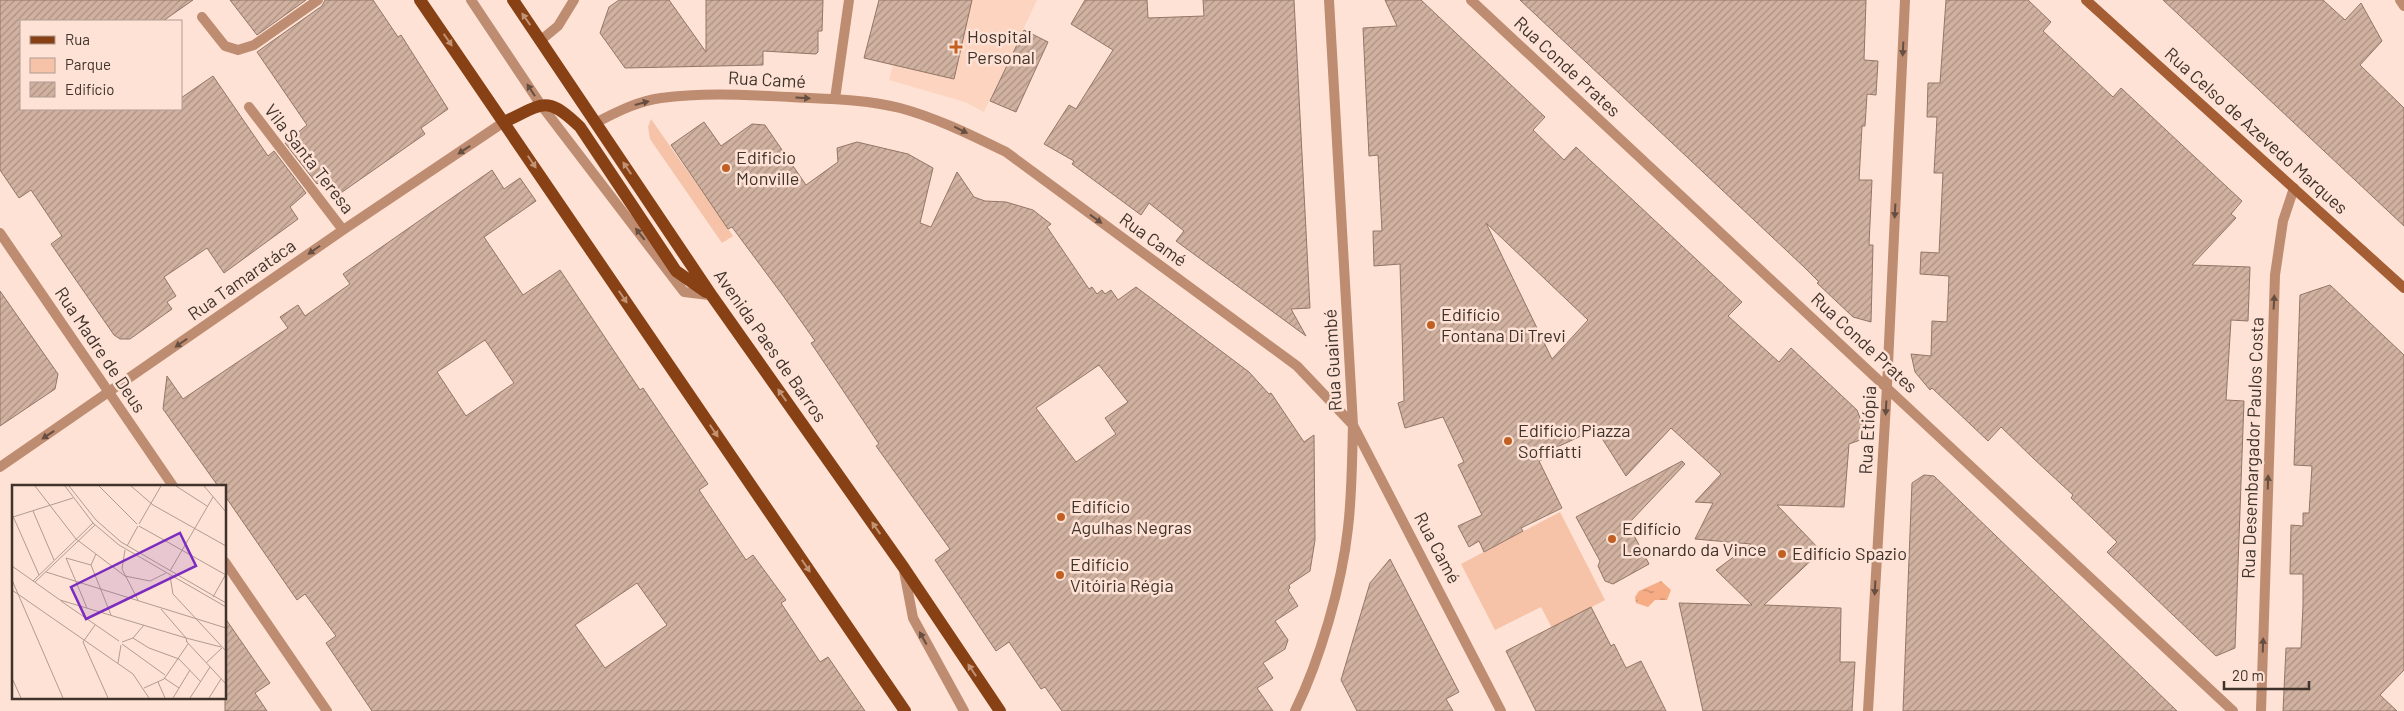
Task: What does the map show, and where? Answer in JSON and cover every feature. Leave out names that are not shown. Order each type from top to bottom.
[{"type":"main road","points":[[420,0],[905,711]]},
{"type":"main road","name":"Avenida Paes de Barros","points":[[513,0],[597,122],[712,296],[904,568],[1000,711]]},
{"type":"main road","name":"Rua Celso de Azevedo Marques","points":[[2086,0],[2404,288]]},
{"type":"main road","points":[[504,122],[541,105],[553,105],[580,127],[676,271],[712,296]]},
{"type":"street","points":[[202,17],[225,46],[238,50],[254,45],[318,0]]},
{"type":"street","points":[[471,0],[541,105],[684,292],[712,296]]},
{"type":"street","points":[[541,40],[558,26],[574,0]]},
{"type":"street","points":[[834,99],[848,0]]},
{"type":"street","name":"Rua Guaimbé","points":[[1295,711],[1304,692],[1339,578],[1348,528],[1354,425],[1329,0]]},
{"type":"street","name":"Rua Conde Prates","points":[[1471,0],[1887,386],[2233,711]]},
{"type":"street","name":"Rua Etiópia","points":[[1868,711],[1887,386],[1905,0]]},
{"type":"street","points":[[2400,0],[2404,6]]},
{"type":"street","name":"Rua Camé","points":[[597,122],[631,106],[659,98],[713,94],[834,99],[877,103],[902,109],[953,126],[1006,152],[1297,366],[1354,425],[1501,711]]},
{"type":"street","name":"Vila Santa Teresa","points":[[249,107],[343,230]]},
{"type":"street","name":"Rua Tamaratáca","points":[[0,467],[109,394],[343,230],[504,122]]},
{"type":"street","name":"Rua Desembargador Paulos Costa","points":[[2261,711],[2275,275],[2283,220],[2294,188]]},
{"type":"street","name":"Rua Madre de Deus","points":[[0,233],[172,485]]},
{"type":"street","points":[[226,563],[327,711]]},
{"type":"street","points":[[904,568],[912,618],[964,711]]},
{"type":"shaded area","name":"Hospital Personal","points":[[908,0],[1037,0],[984,112],[965,102],[889,80]]},
{"type":"green space","points":[[651,119],[733,236],[722,243],[650,139],[648,127]]},
{"type":"green space","points":[[1560,512],[1605,600],[1552,628],[1541,607],[1495,630],[1461,564]]},
{"type":"water","points":[[1661,581],[1671,590],[1667,600],[1655,600],[1648,607],[1636,603],[1635,597],[1639,591]]},
{"type":"building","points":[[0,0],[193,0],[164,20],[20,20],[20,110],[182,110],[182,97],[213,76],[268,156],[274,151],[306,193],[290,207],[298,219],[224,273],[207,248],[164,277],[176,296],[167,302],[172,309],[130,339],[120,339],[114,335],[51,244],[62,236],[31,190],[19,198],[0,170]]},
{"type":"building","points":[[230,0],[306,0],[257,35]]},
{"type":"building","points":[[325,0],[373,0],[398,37],[401,35],[448,109],[421,128],[425,134],[335,197],[323,179],[317,184],[285,143],[307,125],[257,52],[322,6]]},
{"type":"building","points":[[619,0],[669,0],[706,52],[706,0],[823,0],[822,31],[818,31],[818,52],[816,54],[763,51],[763,65],[625,68],[600,33],[609,7]]},
{"type":"building","points":[[879,0],[972,0],[954,79],[864,58]]},
{"type":"building","points":[[1085,0],[1147,0],[1148,18],[1204,16],[1203,0],[1294,0],[1310,308],[1291,309],[1306,336],[1176,241],[1184,231],[1149,203],[1141,215],[1072,164],[1074,161],[1044,144],[1069,105],[1076,109],[1113,50],[1071,24]]},
{"type":"building","points":[[1385,0],[1421,0],[1545,117],[1533,130],[1564,160],[1576,147],[1742,302],[1728,316],[1779,362],[1791,348],[1857,410],[1862,423],[1863,439],[1849,444],[1844,507],[1777,505],[1821,551],[1764,605],[1841,608],[1840,662],[1855,662],[1852,711],[1703,711],[1679,603],[1752,605],[1716,570],[1751,544],[1695,539],[1713,503],[1695,502],[1721,474],[1671,428],[1626,476],[1596,429],[1540,455],[1542,460],[1539,461],[1562,508],[1521,528],[1523,531],[1484,552],[1479,541],[1469,547],[1458,526],[1482,515],[1458,465],[1464,462],[1443,417],[1405,428],[1398,403],[1404,401],[1400,264],[1374,266],[1373,231],[1382,231],[1378,155],[1369,156],[1363,28],[1397,26]],"holes":[[[1486,223],[1588,320],[1552,359]]]},
{"type":"building","points":[[1520,0],[1866,0],[1864,60],[1878,61],[1876,95],[1867,94],[1865,126],[1862,126],[1859,180],[1872,180],[1869,245],[1873,245],[1871,322],[1853,317],[1817,283],[1819,282],[1804,267]]},
{"type":"building","points":[[1946,0],[2028,0],[2051,22],[2043,31],[2113,97],[2121,88],[2242,201],[2231,214],[2236,218],[2192,265],[2250,267],[2248,321],[2231,320],[2226,400],[2244,401],[2235,648],[2216,656],[2107,552],[2117,542],[2071,498],[2073,495],[2001,427],[1988,441],[1932,388],[1930,390],[1915,372],[1911,354],[1931,356],[1932,321],[1947,322],[1949,276],[1920,274],[1921,252],[1939,253],[1943,173],[1934,173],[1937,117],[1927,117],[1928,83],[1940,83]]},
{"type":"building","points":[[2163,0],[2323,0],[2345,20],[2361,3],[2382,41],[2360,65],[2404,108],[2404,226]]},
{"type":"building","points":[[1024,30],[1048,42],[1016,112],[990,101]]},
{"type":"building","points":[[704,122],[721,146],[752,124],[765,125],[806,185],[838,162],[837,148],[857,142],[908,154],[933,168],[920,223],[931,227],[957,172],[974,197],[985,201],[1006,202],[1033,210],[1051,224],[1047,227],[1089,289],[1092,287],[1097,294],[1102,290],[1105,294],[1111,290],[1118,300],[1136,287],[1249,372],[1269,394],[1271,393],[1304,442],[1314,435],[1315,540],[1310,571],[1289,585],[1290,588],[1288,590],[1298,606],[1275,621],[1288,640],[1285,649],[1263,663],[1273,678],[1257,688],[1273,711],[1062,711],[1045,687],[1041,689],[1009,642],[996,651],[935,560],[950,549],[876,446],[879,444],[811,343],[815,341],[732,227],[728,229],[671,145]],"holes":[[[1099,365],[1128,402],[1105,418],[1116,434],[1076,462],[1036,408]]]},
{"type":"building","points":[[492,170],[504,189],[520,178],[536,201],[484,237],[523,295],[560,270],[640,390],[643,388],[708,484],[699,490],[746,560],[753,555],[786,600],[781,603],[820,662],[828,657],[865,711],[372,711],[326,643],[336,636],[305,594],[297,600],[226,497],[226,485],[217,485],[163,409],[167,376],[183,399],[288,328],[280,317],[298,305],[305,316],[350,284],[343,274]],"holes":[[[485,340],[514,383],[466,416],[437,372]],[[637,583],[667,625],[605,668],[575,625]]]},
{"type":"building","points":[[2330,285],[2404,355],[2404,670],[2380,695],[2397,711],[2283,711],[2286,648],[2301,648],[2303,605],[2303,574],[2290,574],[2291,525],[2303,526],[2303,513],[2309,513],[2312,466],[2294,465],[2300,295]]},
{"type":"building","points":[[0,291],[58,374],[55,389],[0,426]]},
{"type":"building","name":"Edifício Leonardo da Vince","points":[[1682,461],[1685,464],[1628,524],[1649,564],[1613,584],[1605,581],[1598,566],[1600,561],[1576,517]]},
{"type":"building","points":[[1924,475],[1934,476],[2177,711],[1903,711],[1912,483]]},
{"type":"building","points":[[1390,559],[1459,692],[1446,699],[1453,711],[1357,711],[1341,680],[1370,583]]},
{"type":"building","points":[[1591,607],[1611,646],[1614,644],[1626,668],[1641,661],[1666,711],[1536,711],[1506,651]]},
{"type":"building","points":[[226,619],[270,683],[255,693],[267,711],[225,711]]},
{"type":"place","name":"Hospital Personal","points":[[956,47]]},
{"type":"place","name":"Edificio Monville","points":[[726,168]]},
{"type":"place","name":"Edifício Fontana Di Trevi","points":[[1431,325]]},
{"type":"place","name":"Edifício Piazza Soffiatti","points":[[1508,441]]},
{"type":"place","name":"Edifício Agulhas Negras","points":[[1061,517]]},
{"type":"place","name":"Edifício Leonardo da Vince","points":[[1612,539]]},
{"type":"place","name":"Edifício Spazio","points":[[1782,554]]},
{"type":"place","name":"Edifício Vitóiria Régia","points":[[1060,575]]}]
